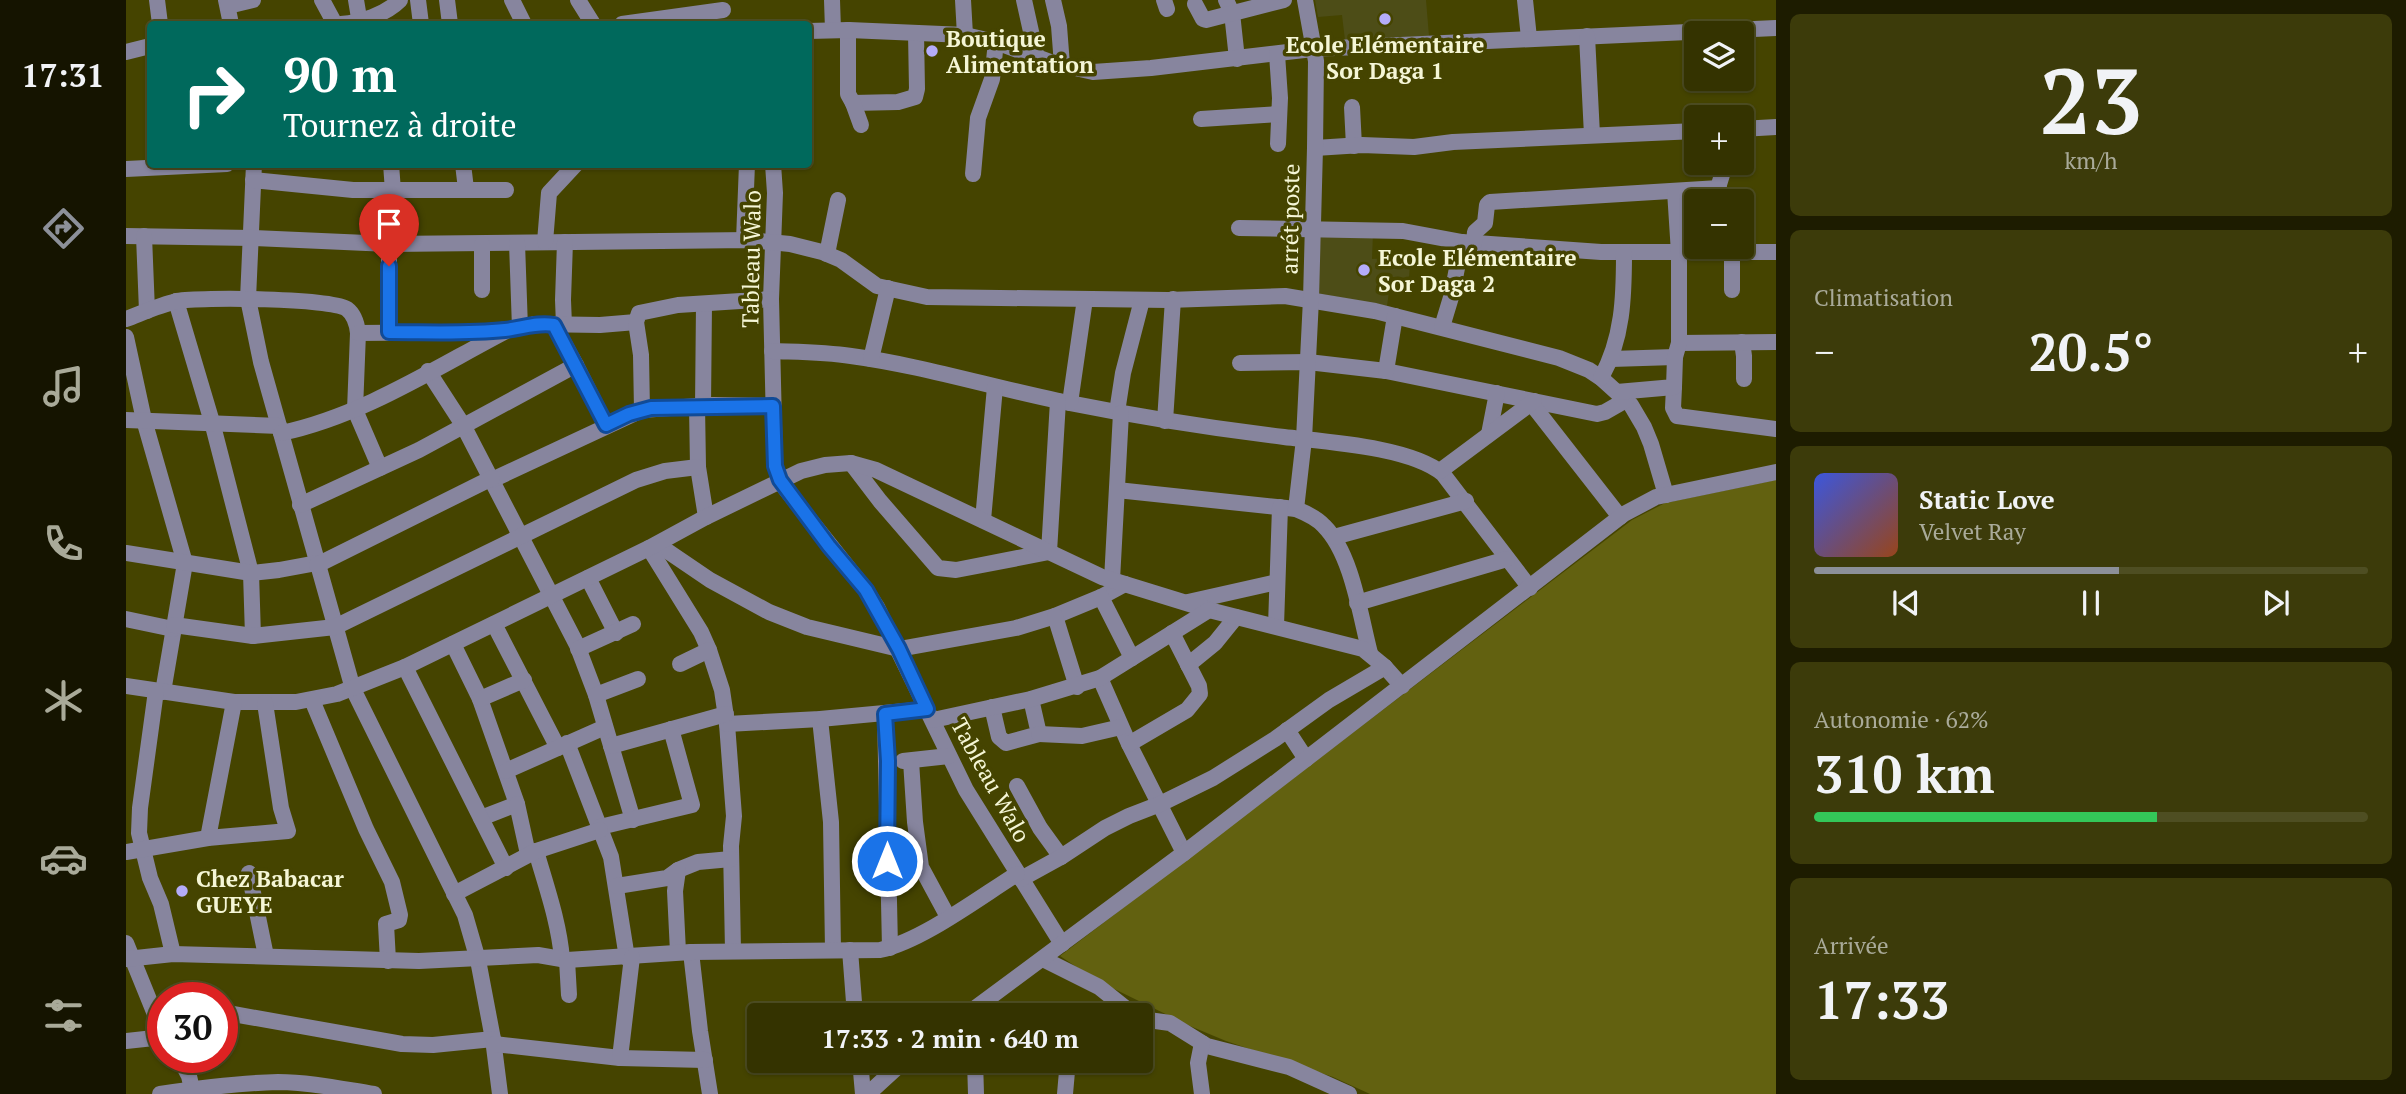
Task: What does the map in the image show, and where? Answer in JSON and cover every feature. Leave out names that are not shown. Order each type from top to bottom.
[{"type":"street","points":[[157,0],[160,21]]},
{"type":"street","points":[[230,21],[227,3],[253,0]]},
{"type":"street","points":[[322,0],[333,21]]},
{"type":"street","points":[[356,0],[360,21]]},
{"type":"street","points":[[364,21],[400,0]]},
{"type":"street","points":[[418,0],[421,21]]},
{"type":"street","points":[[447,0],[450,21]]},
{"type":"street","points":[[512,0],[522,21]]},
{"type":"street","points":[[578,0],[591,21]]},
{"type":"street","points":[[831,0],[840,30],[848,94],[860,125]]},
{"type":"street","points":[[963,0],[965,35]]},
{"type":"street","points":[[1024,0],[1035,54]]},
{"type":"street","points":[[1053,0],[1059,26],[1062,65]]},
{"type":"street","points":[[1195,4],[1204,20],[1229,6],[1284,0]]},
{"type":"street","name":"arrét poste","points":[[1276,626],[1278,582],[1288,508],[1304,439],[1311,299],[1316,61],[1305,0]]},
{"type":"street","points":[[1525,0],[1529,38]]},
{"type":"street","points":[[1229,6],[1237,59]]},
{"type":"street","points":[[646,21],[724,11]]},
{"type":"street","points":[[812,31],[965,35],[996,41],[1062,65],[1093,72],[1313,49],[1776,28]]},
{"type":"street","points":[[853,103],[898,102],[915,97],[916,33]]},
{"type":"street","points":[[1587,36],[1592,135]]},
{"type":"street","points":[[973,174],[978,118],[992,79],[996,41]]},
{"type":"street","points":[[126,52],[147,47]]},
{"type":"street","points":[[1278,54],[1278,144]]},
{"type":"street","points":[[1352,107],[1354,146]]},
{"type":"street","points":[[1201,119],[1279,114]]},
{"type":"street","points":[[1754,128],[1776,127]]},
{"type":"street","points":[[1315,148],[1403,148],[1453,142],[1684,131]]},
{"type":"street","points":[[126,169],[147,168]]},
{"type":"street","points":[[391,168],[393,191]]},
{"type":"street","points":[[463,168],[466,189]]},
{"type":"street","points":[[545,242],[549,194],[572,168]]},
{"type":"street","points":[[744,240],[747,168]]},
{"type":"street","name":"Tableau Walo","points":[[774,168],[775,242],[771,299],[773,406],[775,466],[780,480],[866,590],[899,649],[966,790],[1062,944]]},
{"type":"street","points":[[500,1094],[494,1042],[478,960],[465,915],[353,690],[252,327],[248,299],[253,172],[328,189],[506,190]]},
{"type":"street","points":[[1675,191],[1679,253],[1673,408],[1677,416],[1776,429]]},
{"type":"street","points":[[1442,327],[1468,242],[1485,223],[1487,205],[1490,202],[1684,192]]},
{"type":"street","points":[[827,254],[838,200]]},
{"type":"street","points":[[1677,219],[1684,219]]},
{"type":"street","points":[[1239,228],[1409,231],[1468,242],[1553,250],[1684,253]]},
{"type":"street","points":[[126,236],[389,244],[744,240],[775,242],[827,254],[841,260],[870,282],[938,299],[1142,300],[1259,296],[1311,299],[1442,327],[1559,358],[1589,370],[1621,396],[1644,427],[1665,495]]},
{"type":"street","points":[[144,236],[147,311]]},
{"type":"street","points":[[565,242],[563,300],[559,325],[606,425]]},
{"type":"street","points":[[514,329],[517,243]]},
{"type":"street","points":[[389,244],[389,332]]},
{"type":"street","points":[[482,244],[482,290]]},
{"type":"street","points":[[1754,252],[1776,252]]},
{"type":"street","points":[[1601,378],[1611,359],[1621,325],[1624,253]]},
{"type":"street","points":[[1732,259],[1732,290]]},
{"type":"street","points":[[871,359],[888,288]]},
{"type":"street","points":[[126,319],[176,301],[221,297],[342,306],[349,310],[358,333],[355,410],[380,468]]},
{"type":"street","points":[[642,410],[637,315],[643,311],[678,305],[771,299]]},
{"type":"street","points":[[1049,552],[1064,402],[1085,299]]},
{"type":"street","points":[[1165,421],[1173,299]]},
{"type":"street","points":[[653,546],[769,612],[807,627],[899,649],[1016,628],[1101,597],[1118,582],[1119,413],[1123,373],[1142,300]]},
{"type":"street","points":[[176,301],[212,422],[251,573],[253,636]]},
{"type":"street","points":[[704,304],[698,467],[706,517]]},
{"type":"street","points":[[1386,371],[1395,316]]},
{"type":"street","points":[[358,333],[514,329],[535,324],[636,322]]},
{"type":"street","points":[[126,420],[212,422],[280,430],[327,421],[355,410],[514,329]]},
{"type":"street","points":[[1611,359],[1742,342],[1776,342]]},
{"type":"street","points":[[1742,342],[1744,379]]},
{"type":"street","points":[[127,346],[144,419],[185,563],[133,828],[143,849],[150,878],[161,904],[173,954]]},
{"type":"street","points":[[772,351],[822,352],[871,359],[1119,413],[1402,454],[1440,471],[1466,501],[1530,588]]},
{"type":"street","points":[[1240,363],[1308,362],[1386,371],[1601,414],[1621,396],[1674,387]]},
{"type":"street","points":[[300,505],[419,450],[576,365]]},
{"type":"street","points":[[428,371],[463,425],[578,649],[596,695],[633,820]]},
{"type":"street","points":[[983,520],[995,387]]},
{"type":"street","points":[[1489,435],[1497,393]]},
{"type":"street","points":[[1440,471],[1533,402]]},
{"type":"street","points":[[1533,402],[1620,517]]},
{"type":"street","points":[[126,553],[251,573],[317,564],[642,410],[700,406],[773,406]]},
{"type":"street","points":[[851,463],[938,568],[956,570],[1049,552]]},
{"type":"street","points":[[126,686],[234,702],[265,703],[312,700],[353,690],[588,578],[780,480],[813,467],[851,463],[876,470],[1118,582],[1209,610],[1348,643],[1370,653],[1402,686]]},
{"type":"street","points":[[126,619],[253,636],[335,627],[636,480],[664,471],[698,467]]},
{"type":"street","points":[[985,1003],[1620,517],[1643,503],[1665,495],[1776,472]]},
{"type":"street","points":[[1117,490],[1288,508],[1323,524],[1343,554],[1370,653]]},
{"type":"street","points":[[1334,537],[1466,501]]},
{"type":"street","points":[[653,546],[709,650],[727,719],[734,816],[733,951]]},
{"type":"street","points":[[1357,603],[1507,559]]},
{"type":"street","points":[[588,578],[616,633]]},
{"type":"street","points":[[1186,603],[1278,582]]},
{"type":"street","points":[[1101,597],[1132,658]]},
{"type":"street","points":[[611,746],[671,729],[727,719],[930,715],[1031,699],[1100,678],[1209,610]]},
{"type":"street","points":[[1055,615],[1077,687]]},
{"type":"street","points":[[1188,665],[1215,643],[1236,617]]},
{"type":"street","points":[[494,624],[563,746],[611,857],[630,957],[620,1058]]},
{"type":"street","points":[[578,649],[633,624]]},
{"type":"street","points":[[1129,744],[1187,710],[1200,694],[1199,685],[1172,633]]},
{"type":"street","points":[[453,644],[480,699],[553,912],[569,995]]},
{"type":"street","points":[[680,664],[709,650]]},
{"type":"street","points":[[405,667],[506,867]]},
{"type":"street","points":[[130,959],[173,954],[388,961],[478,960],[530,955],[564,959],[685,952],[890,947],[1019,876],[1061,857],[1105,828],[1213,778],[1329,700],[1385,667]]},
{"type":"street","points":[[1100,678],[1129,744],[1184,853]]},
{"type":"street","points":[[480,699],[524,680]]},
{"type":"street","points":[[596,695],[638,680]]},
{"type":"street","points":[[1031,699],[1039,734]]},
{"type":"street","points":[[312,700],[366,829],[392,882],[400,920],[386,924],[388,961]]},
{"type":"street","points":[[208,838],[234,702]]},
{"type":"street","points":[[126,852],[208,838],[288,831],[281,808],[265,703]]},
{"type":"street","points":[[992,707],[1001,741],[1006,743],[1039,734],[1082,736],[1121,727]]},
{"type":"street","points":[[885,714],[890,947]]},
{"type":"street","points":[[820,719],[841,950],[852,1003]]},
{"type":"street","points":[[506,771],[605,727]]},
{"type":"street","points":[[454,894],[532,852],[600,829],[692,805],[671,729]]},
{"type":"street","points":[[1287,730],[1306,759]]},
{"type":"street","points":[[888,761],[949,756]]},
{"type":"street","points":[[911,761],[921,867],[948,917]]},
{"type":"street","points":[[1017,786],[1040,828],[1061,857]]},
{"type":"street","points":[[481,818],[517,804]]},
{"type":"street","points":[[617,886],[667,878],[698,862],[732,859]]},
{"type":"street","points":[[678,870],[675,891],[710,1094]]},
{"type":"street","points":[[249,873],[266,956]]},
{"type":"street","points":[[126,943],[130,959],[147,989]]},
{"type":"street","points":[[1043,959],[1099,987],[1119,1003]]},
{"type":"street","points":[[238,1015],[402,1044],[494,1042],[620,1058],[705,1060]]},
{"type":"street","points":[[1153,1021],[1170,1023],[1202,1043],[1289,1067],[1347,1094]]},
{"type":"street","points":[[126,1041],[147,1038]]},
{"type":"street","points":[[1202,1043],[1198,1063],[1202,1094]]},
{"type":"street","points":[[187,1073],[193,1092]]},
{"type":"street","points":[[862,1073],[866,1094]]},
{"type":"street","points":[[866,1094],[890,1073]]},
{"type":"street","points":[[975,1073],[976,1094]]},
{"type":"street","points":[[1065,1094],[1067,1073]]},
{"type":"street","points":[[160,1094],[279,1088],[374,1094]]},
{"type":"shaded area","name":"Ecole Elémentaire Sor Daga 1","points":[[1315,0],[1426,0],[1429,36],[1345,40],[1342,15],[1318,17]]},
{"type":"shaded area","name":"Ecole Elémentaire Sor Daga 2","points":[[1321,232],[1373,233],[1372,259],[1406,257],[1406,264],[1410,264],[1409,278],[1391,277],[1387,306],[1317,293]]},
{"type":"shaded area","points":[[1776,480],[1776,1094],[1370,1094],[1333,1077],[1190,1026],[1153,1008],[1153,1003],[1143,1003],[1096,980],[1060,956],[1632,520],[1665,503]]},
{"type":"place","name":"Ecole Elémentaire Sor Daga 1","points":[[1385,19]]},
{"type":"place","name":"Boutique Alimentation","points":[[932,51]]},
{"type":"place","name":"Ecole Elémentaire Sor Daga 2","points":[[1364,270]]},
{"type":"place","name":"Chez Babacar GUEYE","points":[[182,891]]},
{"type":"route","points":[[389,266],[389,332],[480,332],[543,323],[554,325],[606,425],[629,414],[651,408],[773,406],[775,466],[780,480],[877,607],[927,709],[885,714],[888,761],[887,861]]}]
